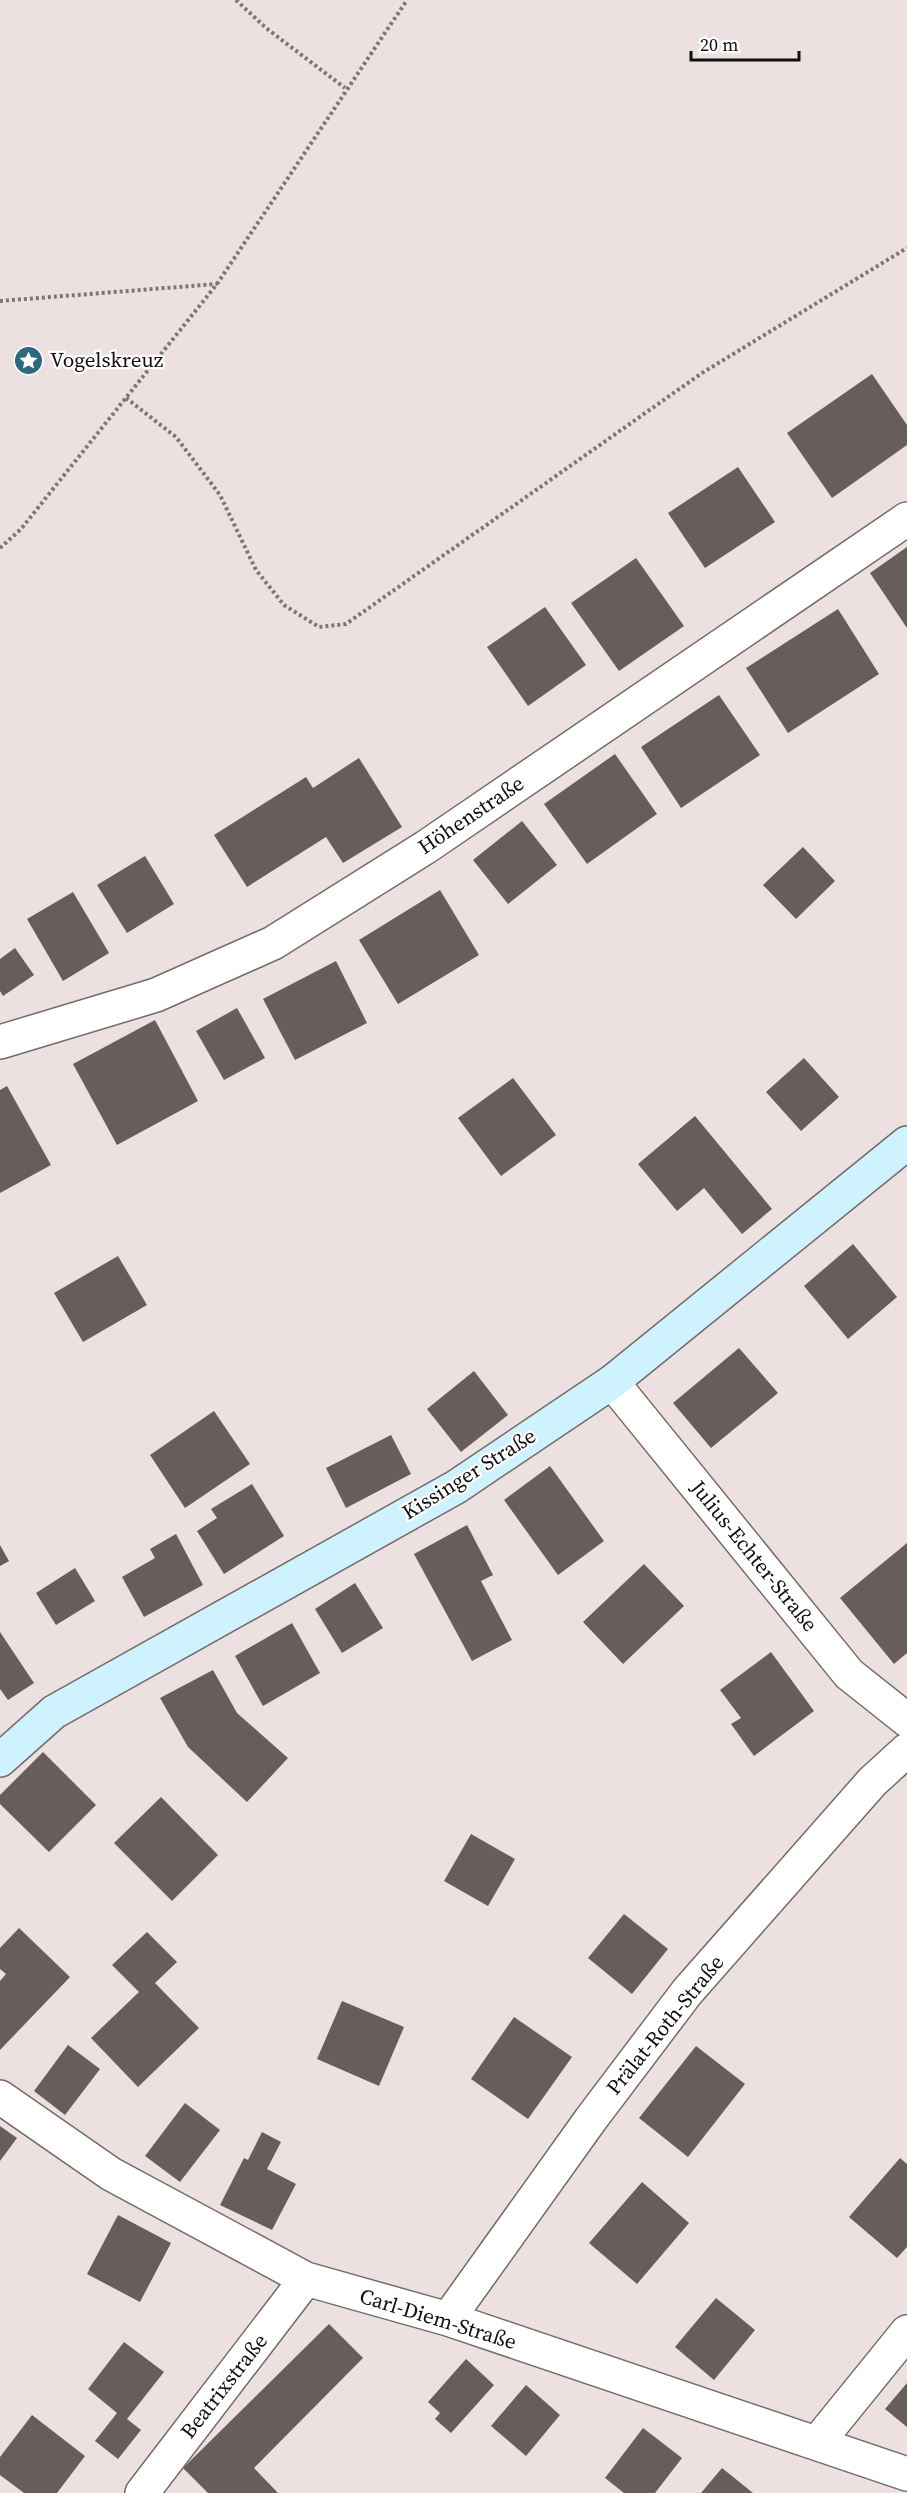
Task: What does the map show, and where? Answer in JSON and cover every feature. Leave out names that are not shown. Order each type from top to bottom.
[{"type":"street","name":"Höhenstraße","points":[[0,1042],[156,995],[273,943],[426,847],[907,519]]},
{"type":"street","name":"Kissinger Straße","points":[[0,1760],[54,1712],[456,1487],[612,1382],[907,1143]]},
{"type":"street","name":"Julius-Echter-Straße","points":[[612,1382],[849,1674],[907,1720]]},
{"type":"street","name":"Prälat-Roth-Straße","points":[[448,2319],[591,2119],[687,1992],[872,1782],[907,1750]]},
{"type":"street","name":"Carl-Diem-Straße","points":[[0,2097],[111,2174],[306,2279],[448,2319],[907,2474]]},
{"type":"street","name":"Beatrixstraße","points":[[142,2493],[306,2279]]},
{"type":"street","points":[[816,2443],[907,2332]]},
{"type":"path","points":[[236,0],[266,28],[345,88]]},
{"type":"path","points":[[0,548],[21,529],[217,284],[345,88],[407,0]]},
{"type":"path","points":[[126,398],[176,437],[219,495],[256,570],[284,605],[319,627],[346,624],[702,373],[907,248]]},
{"type":"path","points":[[0,301],[217,284]]},
{"type":"building","points":[[872,374],[907,425],[907,445],[832,498],[787,433]]},
{"type":"building","points":[[738,467],[775,522],[705,568],[668,513]]},
{"type":"building","points":[[907,547],[907,628],[870,573]]},
{"type":"building","points":[[636,558],[684,626],[619,671],[571,603]]},
{"type":"building","points":[[545,607],[586,665],[528,706],[487,647]]},
{"type":"building","points":[[838,609],[879,674],[788,733],[746,668]]},
{"type":"building","points":[[719,695],[760,755],[681,808],[641,747]]},
{"type":"building","points":[[615,754],[657,814],[587,864],[544,804]]},
{"type":"building","points":[[359,758],[402,827],[343,863],[326,837],[247,887],[214,835],[306,777],[313,788]]},
{"type":"building","points":[[522,821],[557,865],[508,904],[473,860]]},
{"type":"building","points":[[803,847],[835,881],[796,919],[763,885]]},
{"type":"building","points":[[145,856],[174,904],[127,933],[97,885]]},
{"type":"building","points":[[440,890],[479,955],[398,1004],[359,940]]},
{"type":"building","points":[[73,892],[109,953],[63,981],[27,919]]},
{"type":"building","points":[[15,948],[34,975],[3,996],[0,991],[0,959]]},
{"type":"building","points":[[336,961],[367,1023],[295,1060],[263,999]]},
{"type":"building","points":[[237,1008],[265,1058],[224,1080],[196,1031]]},
{"type":"building","points":[[155,1020],[198,1101],[117,1145],[73,1064]]},
{"type":"building","points":[[804,1058],[839,1097],[801,1131],[766,1092]]},
{"type":"building","points":[[513,1078],[556,1135],[501,1176],[458,1118]]},
{"type":"building","points":[[7,1086],[51,1165],[0,1193],[0,1090]]},
{"type":"building","points":[[695,1116],[772,1209],[742,1234],[704,1188],[677,1211],[638,1164]]},
{"type":"building","points":[[853,1244],[897,1297],[848,1339],[804,1286]]},
{"type":"building","points":[[118,1256],[147,1305],[83,1342],[54,1293]]},
{"type":"building","points":[[739,1348],[778,1393],[711,1448],[673,1403]]},
{"type":"building","points":[[474,1371],[508,1415],[461,1452],[427,1409]]},
{"type":"building","points":[[214,1411],[250,1464],[185,1508],[150,1455]]},
{"type":"building","points":[[391,1435],[411,1474],[346,1508],[326,1468]]},
{"type":"building","points":[[550,1466],[604,1541],[558,1575],[504,1500]]},
{"type":"building","points":[[252,1484],[284,1536],[224,1574],[197,1531],[217,1518],[211,1509]]},
{"type":"building","points":[[467,1525],[493,1575],[481,1581],[512,1640],[472,1661],[414,1554]]},
{"type":"building","points":[[176,1534],[203,1585],[144,1617],[122,1577],[155,1558],[150,1549]]},
{"type":"building","points":[[907,1543],[907,1653],[894,1664],[840,1598]]},
{"type":"building","points":[[0,1545],[9,1561],[0,1566]]},
{"type":"building","points":[[644,1564],[684,1606],[623,1664],[583,1622]]},
{"type":"building","points":[[75,1568],[95,1601],[56,1625],[36,1593]]},
{"type":"building","points":[[355,1583],[383,1628],[342,1653],[315,1609]]},
{"type":"building","points":[[292,1623],[320,1673],[263,1706],[235,1656]]},
{"type":"building","points":[[0,1632],[34,1683],[8,1700],[0,1689]]},
{"type":"building","points":[[771,1652],[814,1711],[754,1756],[731,1724],[741,1718],[720,1690]]},
{"type":"building","points":[[213,1670],[237,1713],[288,1758],[247,1802],[188,1747],[160,1698]]},
{"type":"building","points":[[43,1752],[96,1805],[49,1852],[0,1804],[0,1795]]},
{"type":"building","points":[[161,1797],[218,1855],[172,1901],[114,1843]]},
{"type":"building","points":[[471,1834],[515,1859],[488,1906],[444,1881]]},
{"type":"building","points":[[624,1914],[668,1949],[632,1994],[588,1958]]},
{"type":"building","points":[[19,1928],[70,1977],[0,2050],[0,1981],[6,1974],[0,1969],[0,1948]]},
{"type":"building","points":[[147,1932],[177,1962],[155,1983],[199,2028],[138,2087],[91,2038],[139,1992],[112,1965]]},
{"type":"building","points":[[342,2001],[404,2027],[379,2086],[317,2059]]},
{"type":"building","points":[[514,2017],[572,2057],[528,2119],[471,2079]]},
{"type":"building","points":[[68,2045],[100,2069],[65,2115],[34,2091]]},
{"type":"building","points":[[696,2046],[745,2084],[688,2157],[639,2118]]},
{"type":"building","points":[[185,2103],[220,2130],[180,2182],[145,2156]]},
{"type":"building","points":[[0,2126],[17,2138],[0,2161]]},
{"type":"building","points":[[262,2132],[281,2142],[267,2169],[296,2184],[272,2230],[220,2205],[244,2158],[248,2160]]},
{"type":"building","points":[[900,2158],[907,2164],[907,2247],[897,2258],[849,2217]]},
{"type":"building","points":[[642,2182],[689,2223],[637,2284],[589,2243]]},
{"type":"building","points":[[118,2215],[171,2243],[140,2302],[87,2274]]},
{"type":"building","points":[[716,2298],[755,2330],[714,2380],[675,2347]]},
{"type":"building","points":[[329,2324],[363,2358],[254,2468],[278,2493],[208,2493],[183,2468]]},
{"type":"building","points":[[124,2342],[164,2372],[127,2419],[141,2430],[118,2459],[95,2441],[117,2413],[88,2389]]},
{"type":"building","points":[[466,2359],[494,2385],[451,2433],[435,2419],[440,2413],[428,2402]]},
{"type":"building","points":[[907,2383],[907,2427],[885,2409]]},
{"type":"building","points":[[526,2385],[560,2415],[526,2456],[491,2426]]},
{"type":"building","points":[[32,2415],[85,2456],[57,2493],[24,2493],[0,2475],[0,2457]]},
{"type":"building","points":[[643,2428],[682,2458],[655,2493],[624,2493],[605,2478]]},
{"type":"building","points":[[722,2468],[753,2493],[701,2493]]},
{"type":"place","name":"Vogelskreuz","points":[[29,360]]}]
